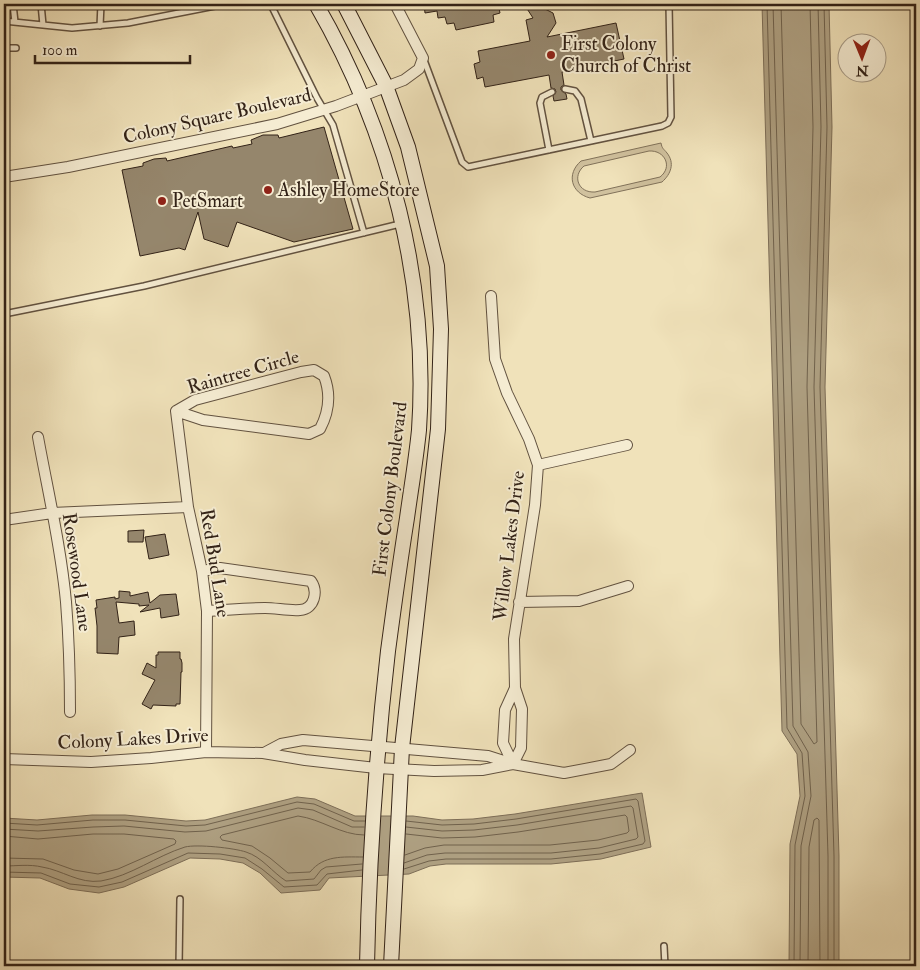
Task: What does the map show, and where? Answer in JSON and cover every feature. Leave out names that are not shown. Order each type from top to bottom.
[{"type":"main road","name":"First Colony Boulevard","points":[[316,4],[337,40],[383,155],[408,248],[416,297],[420,364],[418,433],[392,619],[376,768],[367,966]]},
{"type":"main road","name":"First Colony Boulevard","points":[[344,4],[386,86],[408,147],[436,266],[441,329],[438,429],[400,769],[390,966]]},
{"type":"main road","points":[[402,223],[425,215]]},
{"type":"main road","points":[[403,546],[426,548]]},
{"type":"street","points":[[395,4],[423,58]]},
{"type":"street","name":"Colony Square Boulevard","points":[[4,177],[68,167],[278,124],[324,110],[404,80],[419,69],[423,58]]},
{"type":"street","name":"Willow Lakes Drive","points":[[491,296],[495,359],[507,393],[529,439],[538,465],[535,505],[514,639],[515,688],[522,709],[521,748],[513,764]]},
{"type":"street","name":"Raintree Circle","points":[[314,370],[324,376],[329,388],[327,416],[320,429],[309,434],[203,420],[176,410],[195,400],[314,370]]},
{"type":"street","name":"Red Bud Lane","points":[[176,410],[188,507],[202,571],[208,611],[206,752]]},
{"type":"street","name":"Rosewood Lane","points":[[38,437],[66,601],[70,712]]},
{"type":"street","points":[[538,465],[627,445]]},
{"type":"street","points":[[4,520],[52,513],[188,507]]},
{"type":"street","points":[[202,571],[220,568],[296,578],[311,581],[315,586],[316,592],[309,606],[301,610],[262,608],[208,611]]},
{"type":"street","points":[[519,602],[579,601],[628,586]]},
{"type":"street","name":"Willow Lakes Drive","points":[[513,764],[503,743],[505,710],[515,688]]},
{"type":"street","name":"Colony Lakes Drive","points":[[263,753],[281,744],[303,740],[488,756],[513,764],[564,773],[611,764],[630,750]]},
{"type":"street","name":"Colony Lakes Drive","points":[[4,759],[91,762],[206,752],[263,753],[376,768],[434,771],[482,770],[513,764]]},
{"type":"lane","points":[[14,4],[15,22]]},
{"type":"lane","points":[[41,4],[43,25]]},
{"type":"lane","points":[[100,26],[101,4]]},
{"type":"lane","points":[[4,21],[72,28],[100,26],[128,23],[220,4],[229,4]]},
{"type":"lane","points":[[272,4],[313,90],[333,125],[364,233]]},
{"type":"lane","points":[[423,58],[462,162],[468,167],[591,141],[668,123],[671,117],[669,4]]},
{"type":"lane","points":[[4,48],[16,48]]},
{"type":"lane","points":[[565,89],[575,90],[581,99],[591,141]]},
{"type":"lane","points":[[549,150],[540,103],[542,97],[552,92]]},
{"type":"lane","points":[[4,314],[144,286],[402,223]]},
{"type":"lane","points":[[178,966],[180,899]]},
{"type":"lane","points":[[664,946],[665,966]]},
{"type":"shaded area","points":[[661,143],[671,161],[671,168],[662,182],[590,198],[578,192],[573,182],[573,172],[581,161]],"holes":[[[655,151],[663,156],[666,164],[666,169],[660,177],[595,192],[584,190],[579,183],[578,174],[584,166]]]},
{"type":"water","points":[[762,4],[829,4],[832,127],[825,387],[839,856],[839,966],[789,966],[790,844],[800,796],[797,754],[782,731]]},
{"type":"water","points":[[642,793],[651,847],[601,859],[551,864],[446,864],[430,866],[409,874],[329,878],[320,890],[281,893],[260,873],[243,863],[220,859],[190,858],[124,887],[99,893],[69,889],[40,878],[4,877],[4,818],[37,820],[92,815],[125,815],[186,821],[205,820],[297,797],[315,799],[355,816],[413,816],[442,820],[473,819]]},
{"type":"building","points":[[424,4],[498,4],[500,13],[493,15],[494,22],[456,30],[454,23],[447,24],[445,17],[438,18],[437,11],[425,13]]},
{"type":"building","name":"First Colony Church of Christ","points":[[524,4],[535,4],[553,13],[556,23],[547,37],[616,23],[624,59],[562,72],[564,85],[561,87],[561,90],[566,94],[567,99],[554,101],[553,96],[556,92],[555,89],[551,88],[549,75],[485,87],[483,77],[477,79],[474,64],[480,62],[478,51],[530,41],[526,20],[533,18]]},
{"type":"building","name":"Ashley HomeStore","points":[[324,127],[353,229],[294,242],[237,222],[228,247],[204,239],[198,212],[185,250],[179,248],[140,256],[122,170],[143,166],[143,163],[154,159],[166,158],[167,161],[232,146],[233,148],[252,144],[251,140],[263,135],[278,135],[279,138]]},
{"type":"building","points":[[144,530],[143,542],[128,542],[128,531]]},
{"type":"building","points":[[165,534],[169,555],[149,559],[145,537]]},
{"type":"building","points":[[119,591],[130,592],[130,596],[148,592],[150,603],[160,595],[176,594],[179,615],[161,618],[160,608],[140,612],[149,605],[139,606],[139,604],[116,602],[119,623],[134,621],[135,635],[119,637],[118,654],[97,653],[96,600],[119,598]]},
{"type":"building","points":[[158,652],[180,652],[182,672],[180,704],[176,704],[176,706],[153,705],[151,709],[142,704],[155,680],[142,674],[147,663],[156,668],[156,655],[158,655]]},
{"type":"place","name":"First Colony Church of Christ","points":[[551,55]]},
{"type":"place","name":"Ashley HomeStore","points":[[268,190]]},
{"type":"place","name":"PetSmart","points":[[162,201]]}]
